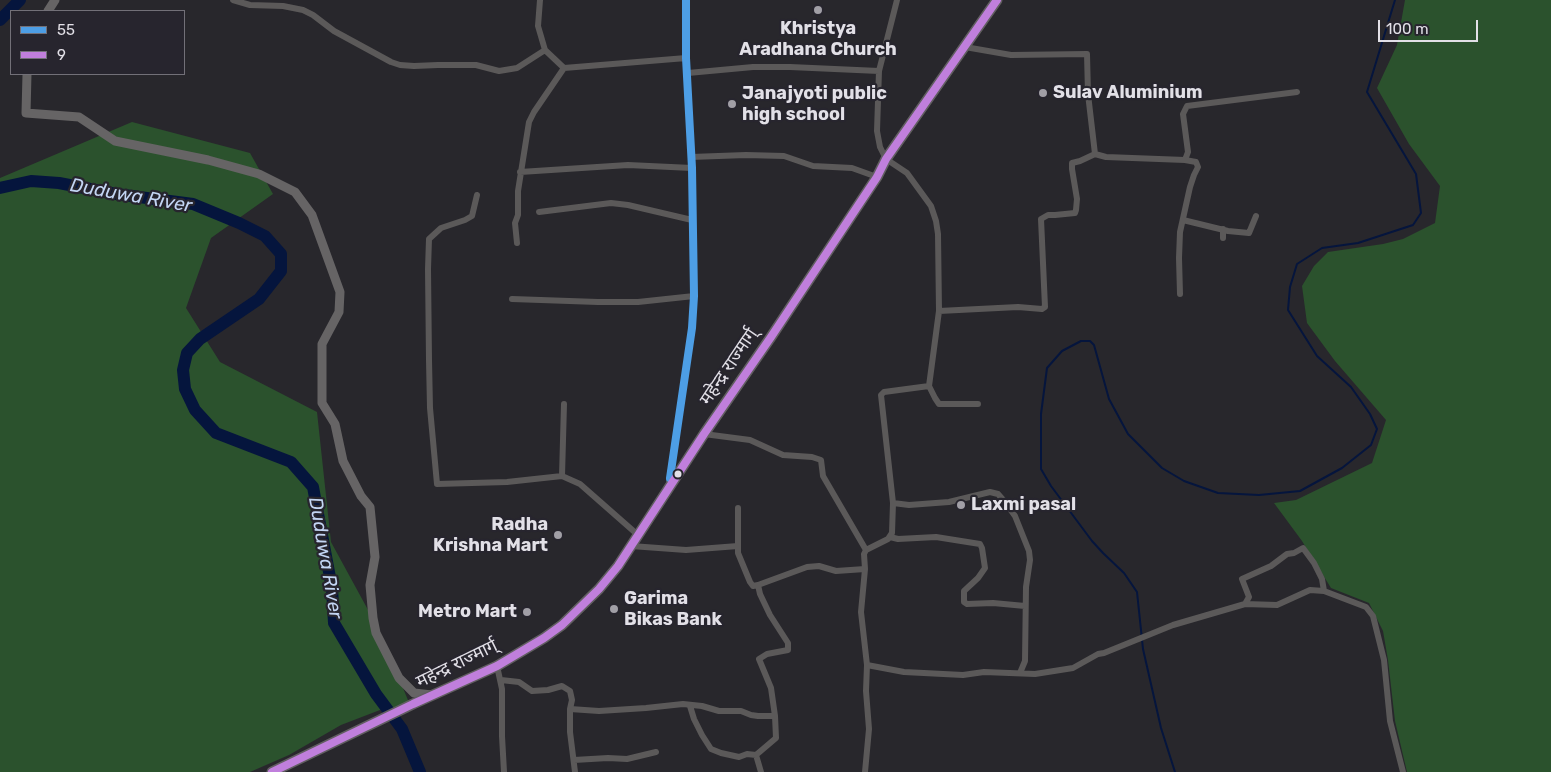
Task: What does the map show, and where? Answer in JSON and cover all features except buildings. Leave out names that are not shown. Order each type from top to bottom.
[{"type":"highway","name":"महेन्द्र राज्मार्ग्","points":[[272,772],[497,666],[562,625],[599,589],[618,566],[704,434],[771,337],[877,177],[886,159],[997,0]]},
{"type":"street","points":[[233,0],[250,5],[283,6],[303,10],[334,31],[391,62],[400,64],[414,66],[476,65],[499,71],[517,68],[545,50]]},
{"type":"street","points":[[540,0],[538,26],[545,50],[564,68],[686,58]]},
{"type":"street","points":[[668,488],[692,328],[694,296],[692,168],[686,58],[686,0]]},
{"type":"street","points":[[896,0],[879,71],[877,131],[880,147],[886,159],[907,173],[931,206],[936,221],[938,234],[939,311],[929,386],[939,404],[978,404]]},
{"type":"street","points":[[965,47],[1011,55],[1087,54],[1088,94],[1095,154]]},
{"type":"street","points":[[688,74],[762,67],[879,71]]},
{"type":"street","points":[[516,243],[515,223],[518,215],[520,172],[529,122],[564,68]]},
{"type":"street","points":[[26,75],[26,113],[79,116],[115,141],[199,158],[259,174],[295,192],[312,215],[340,292],[339,312],[322,344],[322,403],[335,424],[343,461],[370,507],[375,557],[370,585],[376,633],[399,678],[414,693],[433,696]]},
{"type":"street","points":[[1185,160],[1188,152],[1183,114],[1187,106],[1297,92]]},
{"type":"street","points":[[939,311],[1018,307],[1042,309],[1045,307],[1040,219],[1048,215],[1075,212],[1077,199],[1072,163],[1095,154],[1106,157],[1196,162],[1198,167],[1192,181],[1182,220],[1179,258],[1180,294]]},
{"type":"street","points":[[691,156],[784,156],[814,166],[852,168],[877,177]]},
{"type":"street","points":[[520,172],[628,165],[692,168]]},
{"type":"street","points":[[477,195],[472,216],[442,228],[430,239],[428,269],[428,360],[436,484],[507,482],[562,476],[580,484],[638,535]]},
{"type":"street","points":[[539,212],[611,204],[628,205],[692,220]]},
{"type":"street","points":[[1182,220],[1249,233],[1256,216]]},
{"type":"street","points":[[1223,229],[1223,238]]},
{"type":"street","points":[[512,299],[638,302],[694,296]]},
{"type":"street","points":[[865,772],[869,729],[866,691],[867,665],[861,612],[865,569],[864,554],[866,550],[890,537],[892,533],[893,504],[880,395],[884,392],[929,386]]},
{"type":"street","points":[[562,476],[564,404]]},
{"type":"street","points":[[704,434],[750,440],[783,455],[812,457],[821,460],[823,476],[866,550]]},
{"type":"street","points":[[893,504],[909,505],[949,502],[990,492],[998,494],[1015,516],[1029,551],[1025,606],[1025,661],[1020,673]]},
{"type":"street","points":[[738,508],[738,553],[750,582],[754,586],[807,567],[819,566],[836,571],[865,569]]},
{"type":"street","points":[[890,537],[898,539],[936,537],[980,544],[985,568],[978,578],[964,591],[964,602],[967,604],[993,603],[1025,606]]},
{"type":"street","points":[[631,546],[686,550],[738,546]]},
{"type":"street","points":[[1246,604],[1249,597],[1242,580],[1271,566],[1287,554],[1294,553],[1303,548],[1314,563],[1322,579],[1324,591]]},
{"type":"street","points":[[690,706],[702,735],[711,748],[721,753],[739,757],[748,754],[756,755],[776,738],[776,716],[771,688],[758,659],[767,654],[788,650],[788,643],[770,615],[758,586]]},
{"type":"street","points":[[867,665],[904,672],[963,675],[984,672],[1035,674],[1073,668],[1098,654],[1173,625],[1246,604],[1277,605],[1310,590],[1324,591],[1366,607],[1373,616],[1384,660],[1390,721],[1403,772]]},
{"type":"street","points":[[497,666],[502,689],[504,772]]},
{"type":"street","points":[[501,680],[519,682],[532,691],[548,690],[562,686],[570,691],[572,700],[570,732],[575,772]]},
{"type":"street","points":[[570,709],[599,711],[683,704],[702,706],[719,711],[741,711],[758,716],[776,716]]},
{"type":"street","points":[[574,760],[627,759],[656,752]]},
{"type":"street","points":[[756,755],[762,772]]},
{"type":"green space","points":[[1405,0],[1551,0],[1551,772],[1407,772],[1395,721],[1383,631],[1369,603],[1331,588],[1302,541],[1274,503],[1296,500],[1372,463],[1386,420],[1335,361],[1307,323],[1302,286],[1314,266],[1328,252],[1383,244],[1403,239],[1435,223],[1440,186],[1409,144],[1377,88],[1397,45]]},
{"type":"green space","points":[[132,122],[250,153],[273,194],[211,238],[186,308],[220,362],[317,412],[331,542],[379,630],[410,705],[380,710],[341,725],[289,755],[250,772],[0,772],[0,178]]},
{"type":"waterway","name":"Duduwa River","points":[[0,20],[20,0]]},
{"type":"waterway","points":[[1175,772],[1161,728],[1143,649],[1137,592],[1124,573],[1092,541],[1051,486],[1041,469],[1041,414],[1047,368],[1062,351],[1081,341],[1090,341],[1094,345],[1109,399],[1128,434],[1162,468],[1184,481],[1218,493],[1259,495],[1300,491],[1342,468],[1371,445],[1377,429],[1370,414],[1351,387],[1317,356],[1288,310],[1290,287],[1297,264],[1322,248],[1358,243],[1413,225],[1421,213],[1416,174],[1367,92],[1395,0]]},
{"type":"waterway","name":"Duduwa River","points":[[0,188],[31,181],[59,183],[116,194],[193,204],[265,236],[281,254],[281,271],[259,299],[200,339],[187,353],[183,370],[185,389],[195,410],[216,433],[291,462],[313,487],[332,588],[334,623],[376,694],[402,729],[420,772]]},
{"type":"transit line","name":"55","points":[[670,478],[692,328],[694,296],[692,168],[686,58],[686,0]]},
{"type":"transit line","name":"9","points":[[272,772],[497,666],[562,625],[599,589],[618,566],[704,434],[771,337],[877,177],[886,159],[997,0]]},
{"type":"place","name":"Khristya Aradhana Church","points":[[818,10]]},
{"type":"place","name":"Sulav Aluminium","points":[[1043,93]]},
{"type":"place","name":"Janajyoti public high school","points":[[732,104]]},
{"type":"place","name":"Laxmi pasal","points":[[961,505]]},
{"type":"place","name":"Radha Krishna Mart","points":[[558,535]]},
{"type":"place","name":"Garima Bikas Bank","points":[[614,609]]},
{"type":"place","name":"Metro Mart","points":[[527,612]]}]
